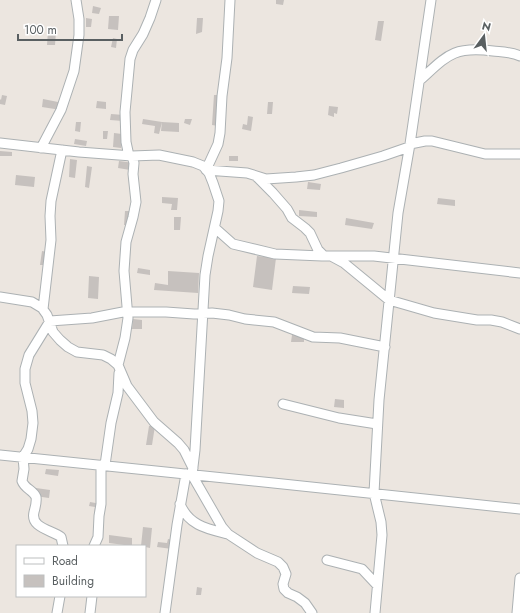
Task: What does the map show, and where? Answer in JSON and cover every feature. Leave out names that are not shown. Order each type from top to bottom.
[{"type":"street","points":[[41,148],[61,110],[74,71],[79,35],[79,19],[76,0]]},
{"type":"street","points":[[206,170],[218,144],[220,133],[227,58],[230,0]]},
{"type":"street","points":[[375,613],[382,535],[381,522],[374,493],[377,424],[393,258],[402,185],[410,145],[431,0]]},
{"type":"street","points":[[98,542],[103,465],[118,393],[119,366],[128,318],[124,271],[126,242],[136,202],[133,174],[134,163],[126,142],[125,118],[130,59],[133,50],[143,34],[157,1]]},
{"type":"street","points":[[419,81],[441,60],[466,50],[504,52],[520,56]]},
{"type":"street","points":[[206,170],[247,172],[266,179],[314,175],[383,156],[425,140],[485,154],[520,154]]},
{"type":"street","points":[[0,143],[131,156],[159,155],[171,157],[203,166],[213,183],[218,201],[218,211],[207,262],[196,450],[180,504],[165,613]]},
{"type":"street","points":[[43,309],[51,240],[51,200],[62,150]]},
{"type":"street","points":[[253,175],[273,193],[287,209],[292,218],[305,228],[318,250],[327,256],[344,263],[389,300],[434,313],[477,320],[502,322],[520,329]]},
{"type":"street","points":[[214,228],[233,244],[276,254],[374,256],[520,273]]},
{"type":"street","points":[[0,297],[32,302],[43,309],[50,321],[53,332],[68,347],[78,352],[103,355],[111,359],[119,366],[127,386],[154,422],[178,442],[184,450],[190,472],[216,517],[228,534]]},
{"type":"street","points":[[50,321],[92,318],[128,311],[229,315],[245,319],[274,322],[313,337],[340,338],[385,347]]},
{"type":"street","points":[[50,321],[28,355],[25,369],[25,383],[32,411],[33,423],[32,439],[23,457],[24,469],[22,481],[24,485],[34,493],[37,499],[33,516],[34,521],[37,525],[61,537],[63,545]]},
{"type":"street","points":[[283,404],[324,414],[377,424]]},
{"type":"street","points":[[0,455],[190,472],[520,509]]},
{"type":"street","points":[[180,504],[182,510],[198,525],[228,534],[257,553],[278,562],[283,567],[286,574],[283,584],[284,589],[288,594],[305,603],[312,613]]},
{"type":"street","points":[[327,560],[362,569],[377,585]]},
{"type":"street","points":[[517,613],[520,578]]},
{"type":"street","points":[[57,613],[60,597]]},
{"type":"street","points":[[90,613],[92,597]]},
{"type":"building","points":[[276,0],[284,0],[283,5],[276,4]]},
{"type":"building","points":[[93,6],[101,8],[99,14],[92,13]]},
{"type":"building","points":[[109,16],[119,16],[118,30],[108,29]]},
{"type":"building","points":[[86,18],[92,19],[91,27],[86,27]]},
{"type":"building","points":[[197,18],[203,18],[202,32],[196,34]]},
{"type":"building","points":[[378,21],[384,21],[381,41],[375,40]]},
{"type":"building","points":[[48,31],[56,31],[55,45],[47,45]]},
{"type":"building","points":[[113,38],[117,39],[116,48],[111,47]]},
{"type":"building","points":[[2,95],[7,96],[5,105],[0,104]]},
{"type":"building","points":[[214,95],[221,95],[218,126],[212,125]]},
{"type":"building","points":[[43,99],[63,103],[61,110],[42,107]]},
{"type":"building","points":[[97,101],[106,102],[106,109],[96,108]]},
{"type":"building","points":[[268,102],[273,102],[272,114],[267,114]]},
{"type":"building","points":[[329,106],[338,107],[337,114],[334,113],[334,117],[328,115]]},
{"type":"building","points":[[111,114],[124,115],[123,121],[110,120]]},
{"type":"building","points":[[248,116],[253,117],[251,131],[242,129],[243,124],[247,125]]},
{"type":"building","points":[[143,119],[162,122],[159,134],[154,133],[155,126],[142,124]]},
{"type":"building","points":[[185,119],[192,119],[190,125],[184,123]]},
{"type":"building","points":[[76,122],[81,122],[80,132],[75,131]]},
{"type":"building","points":[[162,122],[179,123],[179,132],[161,131]]},
{"type":"building","points":[[103,131],[108,131],[107,139],[103,139]]},
{"type":"building","points":[[114,133],[122,134],[121,148],[113,147]]},
{"type":"building","points":[[75,139],[87,141],[86,146],[74,144]]},
{"type":"building","points":[[0,151],[12,152],[12,156],[0,156]]},
{"type":"building","points":[[229,156],[238,156],[238,161],[229,161]]},
{"type":"building","points":[[70,159],[77,160],[75,178],[69,177]]},
{"type":"building","points":[[119,161],[134,163],[130,170],[118,168]]},
{"type":"building","points":[[87,166],[92,167],[89,188],[85,187]]},
{"type":"building","points":[[16,175],[35,177],[34,187],[15,185]]},
{"type":"building","points":[[308,182],[321,184],[320,190],[307,189]]},
{"type":"building","points":[[162,197],[178,198],[177,210],[171,210],[172,204],[162,203]]},
{"type":"building","points":[[438,198],[455,200],[455,206],[437,204]]},
{"type":"building","points":[[299,210],[317,212],[317,217],[299,216]]},
{"type":"building","points":[[125,211],[129,211],[129,225],[124,225]]},
{"type":"building","points":[[174,217],[181,217],[180,230],[174,230]]},
{"type":"building","points":[[346,218],[374,223],[372,229],[345,225]]},
{"type":"building","points":[[42,251],[47,252],[45,265],[40,265]]},
{"type":"building","points":[[257,256],[276,258],[272,290],[253,287]]},
{"type":"building","points":[[138,268],[150,270],[150,275],[137,273]]},
{"type":"building","points":[[168,271],[199,273],[198,293],[154,290],[155,283],[168,285]]},
{"type":"building","points":[[89,276],[99,277],[98,299],[88,298]]},
{"type":"building","points":[[293,286],[310,287],[309,294],[292,293]]},
{"type":"building","points":[[133,319],[142,320],[142,329],[132,329]]},
{"type":"building","points":[[292,335],[304,336],[304,342],[291,342]]},
{"type":"building","points":[[335,399],[344,400],[344,408],[334,407]]},
{"type":"building","points":[[149,426],[155,426],[152,445],[146,445]]},
{"type":"building","points":[[46,469],[59,470],[58,476],[45,474]]},
{"type":"building","points":[[36,488],[50,490],[49,498],[35,496]]},
{"type":"building","points":[[90,502],[101,504],[99,516],[94,515],[95,507],[89,506]]},
{"type":"building","points":[[143,527],[152,528],[150,548],[146,547],[146,545],[141,545]]},
{"type":"building","points":[[109,535],[132,538],[132,545],[109,543]]},
{"type":"building","points":[[168,539],[173,540],[172,549],[157,547],[158,542],[167,543]]},
{"type":"building","points":[[197,587],[202,588],[201,595],[196,595]]}]
